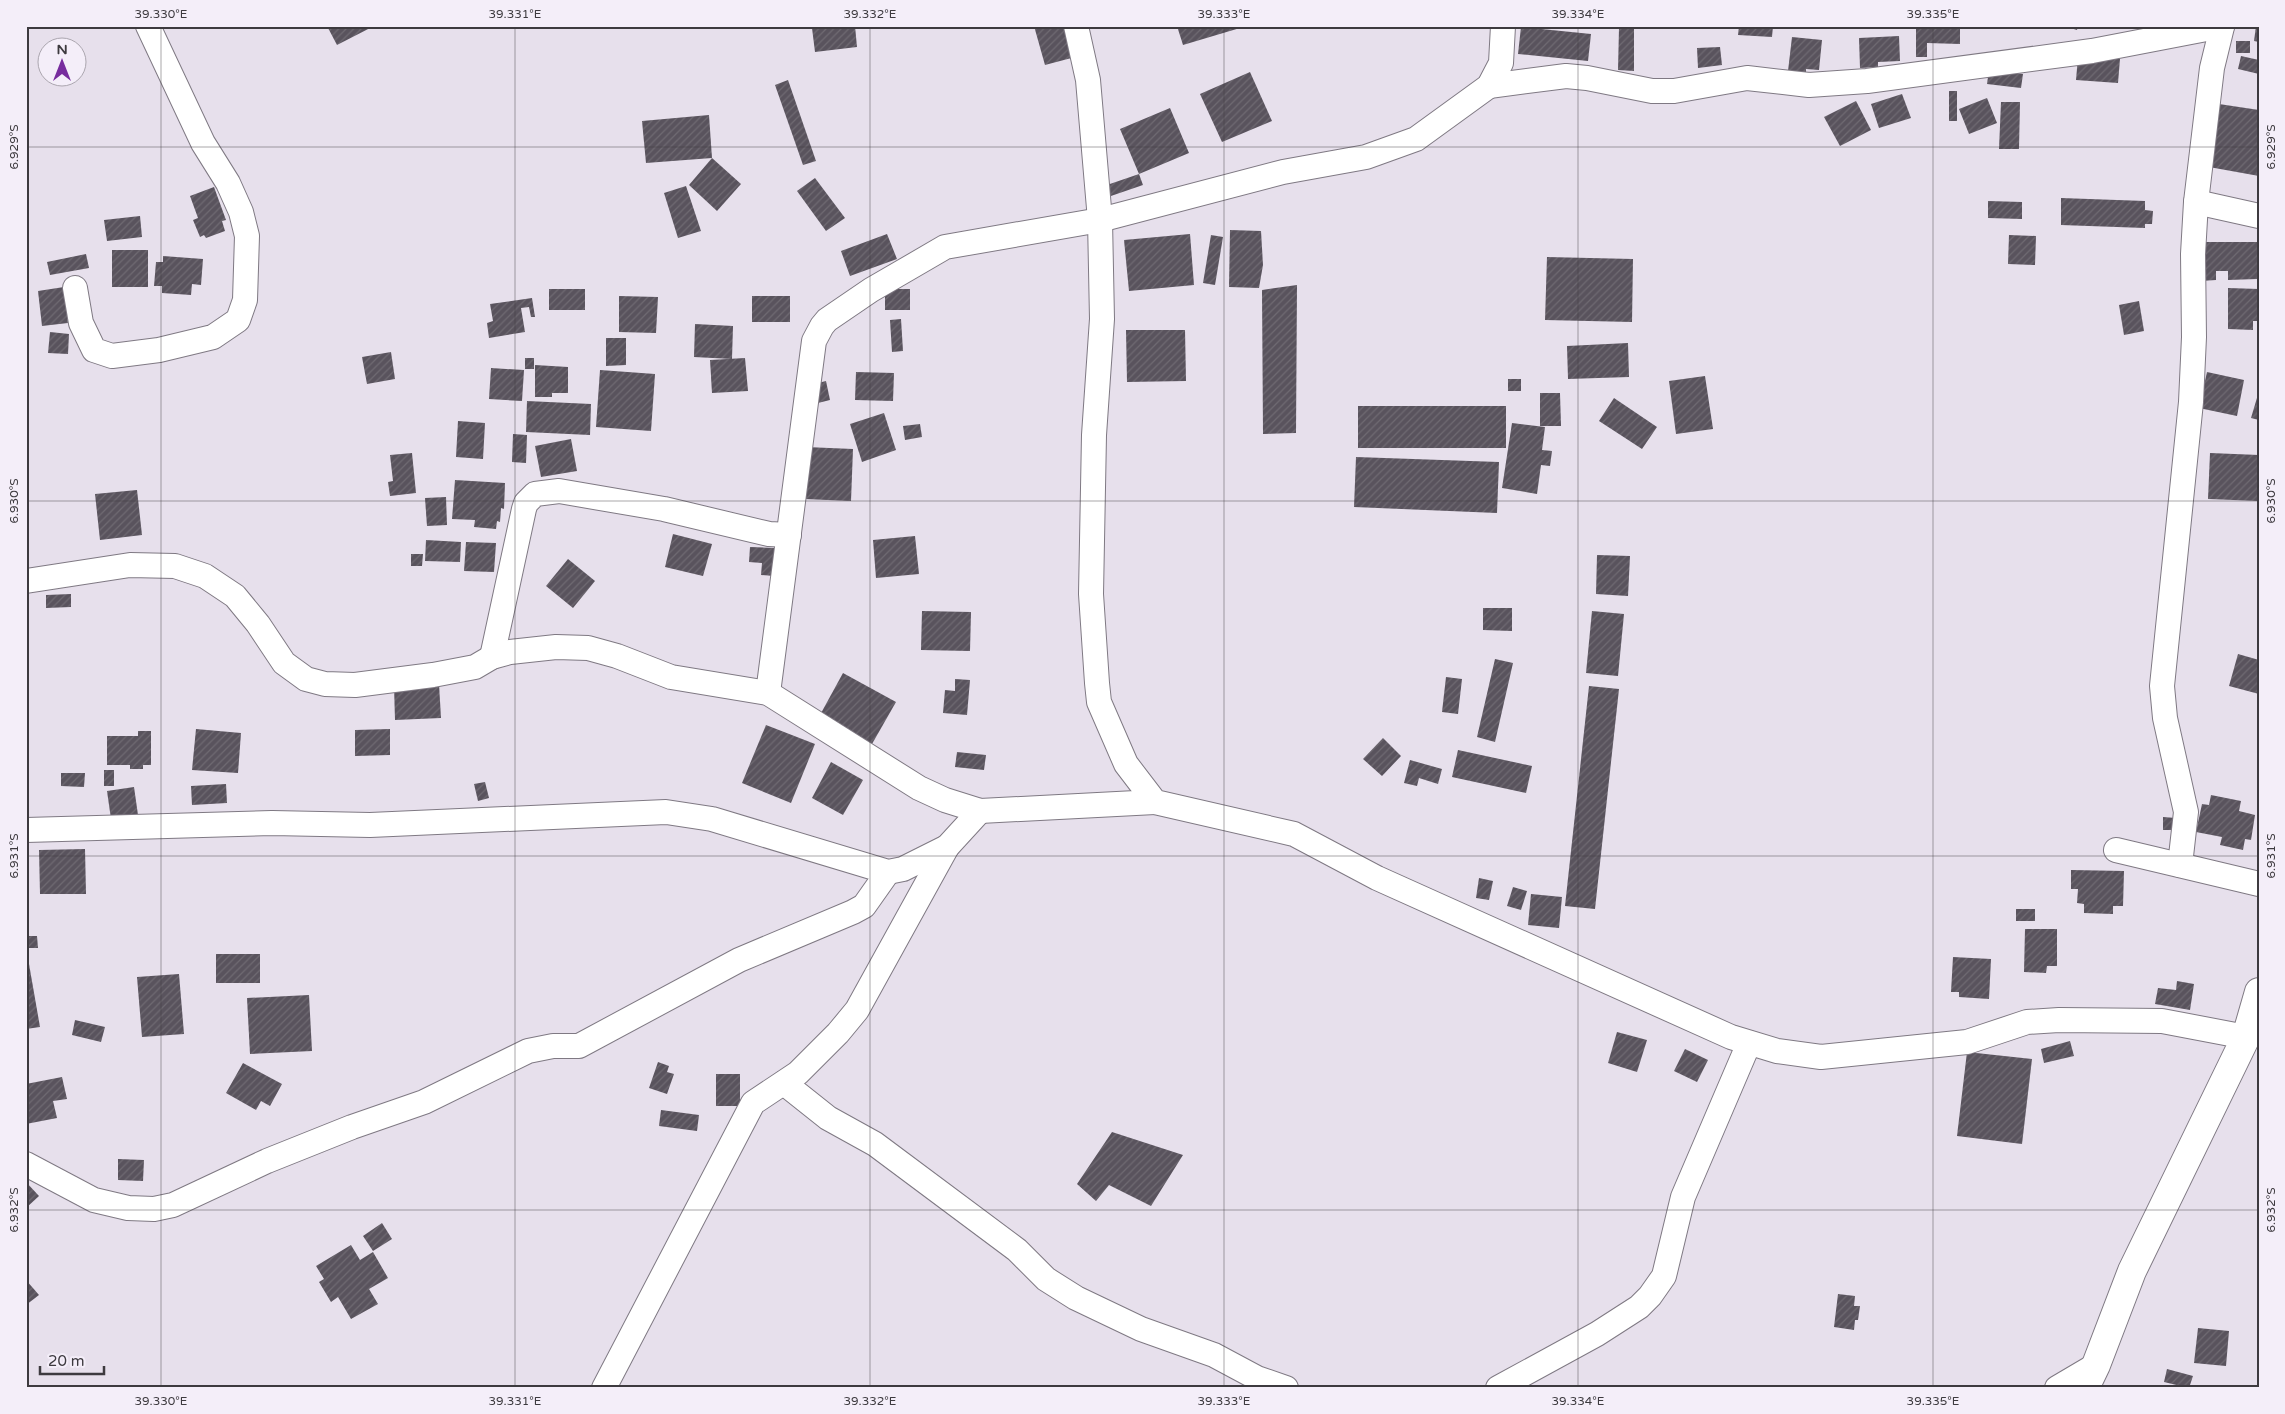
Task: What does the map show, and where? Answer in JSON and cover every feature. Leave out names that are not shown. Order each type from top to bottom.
[{"type":"main road","points":[[2090,1376],[2132,1271],[2246,1037],[2258,995]]},
{"type":"street","points":[[75,288],[81,323],[94,350],[112,356],[159,350],[212,337],[238,320],[246,300],[247,236],[240,212],[228,183],[194,127],[148,26]]},
{"type":"street","points":[[1076,26],[1088,80],[1100,220],[1102,319],[1094,435],[1091,594],[1097,684],[1099,702],[1126,764],[1155,802]]},
{"type":"street","points":[[768,693],[814,341],[827,320],[872,290],[945,247],[1100,220],[1283,172],[1328,165],[1386,151],[1416,139],[1489,86],[1501,63],[1503,26]]},
{"type":"street","points":[[1489,86],[1566,76],[1587,78],[1652,91],[1674,91],[1747,78],[1809,85],[1867,81],[2092,51],[2222,26],[2212,68],[2196,202],[2193,254],[2194,337],[2191,402],[2162,686],[2165,718],[2186,812],[2180,865]]},
{"type":"street","points":[[2196,202],[2259,216]]},
{"type":"street","points":[[492,657],[524,509],[526,503],[535,494],[559,491],[664,509],[769,534],[789,535]]},
{"type":"street","points":[[26,581],[130,565],[175,566],[205,576],[234,596],[284,663],[306,679],[325,684],[355,685],[433,675],[475,667],[492,657],[510,652],[556,647],[588,648],[617,656],[671,677],[768,693],[919,788],[945,800],[980,811],[1155,802],[1294,834],[1377,878],[1731,1036],[1777,1051],[1821,1057],[1875,1053],[1966,1042],[2028,1022],[2059,1020],[2162,1021],[2246,1037]]},
{"type":"street","points":[[604,1388],[753,1103],[798,1073],[838,1033],[857,1010],[947,846],[980,811]]},
{"type":"street","points":[[26,830],[272,823],[370,825],[666,812],[712,818],[888,872],[903,868],[947,846]]},
{"type":"street","points":[[2116,850],[2259,884]]},
{"type":"street","points":[[26,1164],[94,1200],[128,1208],[154,1209],[172,1205],[268,1161],[352,1127],[424,1102],[528,1051],[553,1046],[579,1046],[739,960],[864,906],[888,872]]},
{"type":"street","points":[[1498,1388],[1597,1334],[1639,1307],[1650,1296],[1664,1276],[1684,1197],[1749,1043]]},
{"type":"street","points":[[784,1083],[828,1118],[875,1144],[1017,1250],[1046,1279],[1076,1298],[1142,1329],[1214,1355],[1257,1378],[1286,1388]]},
{"type":"street","points":[[2057,1388],[2090,1376]]},
{"type":"building","points":[[327,26],[374,26],[337,45]]},
{"type":"building","points":[[855,26],[857,47],[815,52],[812,28]]},
{"type":"building","points":[[1034,26],[1071,26],[1079,56],[1045,65]]},
{"type":"building","points":[[1177,26],[1239,26],[1240,28],[1183,45]]},
{"type":"building","points":[[1739,26],[1773,26],[1772,37],[1738,35]]},
{"type":"building","points":[[1916,26],[1960,26],[1960,44],[1927,43],[1927,57],[1916,57]]},
{"type":"building","points":[[2064,26],[2078,26],[2077,30]]},
{"type":"building","points":[[2256,26],[2259,26],[2259,42],[2254,41]]},
{"type":"building","points":[[1521,27],[1591,34],[1588,61],[1518,54]]},
{"type":"building","points":[[1619,28],[1634,28],[1634,71],[1618,70]]},
{"type":"building","points":[[1899,36],[1900,61],[1878,62],[1878,67],[1860,68],[1859,38]]},
{"type":"building","points":[[1792,37],[1822,40],[1819,70],[1806,69],[1806,73],[1788,71]]},
{"type":"building","points":[[2236,41],[2250,41],[2250,53],[2236,53]]},
{"type":"building","points":[[1720,47],[1722,65],[1698,68],[1697,48]]},
{"type":"building","points":[[2241,56],[2259,60],[2259,74],[2238,69]]},
{"type":"building","points":[[2078,57],[2120,59],[2118,83],[2076,80]]},
{"type":"building","points":[[1989,70],[2023,74],[2021,88],[1987,84]]},
{"type":"building","points":[[1250,72],[1272,121],[1222,142],[1200,94]]},
{"type":"building","points":[[788,80],[816,161],[803,165],[775,85]]},
{"type":"building","points":[[1949,91],[1957,91],[1957,121],[1949,121]]},
{"type":"building","points":[[1902,94],[1911,118],[1879,128],[1871,104]]},
{"type":"building","points":[[1987,98],[1997,123],[1969,134],[1959,109]]},
{"type":"building","points":[[1856,101],[1871,130],[1840,146],[1824,117]]},
{"type":"building","points":[[2001,102],[2020,102],[2019,149],[1999,149]]},
{"type":"building","points":[[2219,104],[2259,110],[2259,176],[2209,167]]},
{"type":"building","points":[[1170,108],[1189,153],[1139,174],[1120,129]]},
{"type":"building","points":[[709,115],[712,158],[646,163],[642,121]]},
{"type":"building","points":[[712,158],[741,184],[717,211],[689,185]]},
{"type":"building","points":[[1139,174],[1143,185],[1108,197],[1104,186]]},
{"type":"building","points":[[815,178],[845,218],[826,231],[797,191]]},
{"type":"building","points":[[686,186],[701,231],[678,238],[664,193]]},
{"type":"building","points":[[214,187],[226,220],[222,221],[225,231],[206,238],[204,235],[200,237],[193,220],[198,218],[190,196]]},
{"type":"building","points":[[2061,198],[2145,201],[2145,210],[2153,211],[2152,224],[2145,224],[2145,228],[2061,225]]},
{"type":"building","points":[[1988,201],[2022,202],[2022,219],[1988,218]]},
{"type":"building","points":[[140,216],[142,237],[107,241],[104,220]]},
{"type":"building","points":[[1230,230],[1261,231],[1263,265],[1259,288],[1229,287]]},
{"type":"building","points":[[887,234],[897,259],[850,276],[841,251]]},
{"type":"building","points":[[1190,234],[1194,285],[1129,291],[1124,240]]},
{"type":"building","points":[[1211,235],[1223,237],[1215,285],[1203,283]]},
{"type":"building","points":[[2009,235],[2036,236],[2035,265],[2008,264]]},
{"type":"building","points":[[2200,242],[2259,242],[2257,279],[2228,280],[2228,271],[2216,271],[2216,280],[2201,281]]},
{"type":"building","points":[[112,250],[148,250],[148,287],[112,287]]},
{"type":"building","points":[[86,254],[89,268],[50,275],[47,262]]},
{"type":"building","points":[[163,256],[203,259],[201,285],[192,284],[191,295],[162,293],[162,286],[154,286],[156,262],[163,262]]},
{"type":"building","points":[[1547,257],[1633,259],[1632,322],[1545,320]]},
{"type":"building","points":[[1297,285],[1296,433],[1263,434],[1262,290]]},
{"type":"building","points":[[64,287],[68,323],[42,326],[38,291]]},
{"type":"building","points":[[2228,288],[2259,289],[2259,321],[2253,321],[2253,330],[2228,329]]},
{"type":"building","points":[[549,289],[585,289],[585,310],[549,310]]},
{"type":"building","points":[[885,289],[910,289],[910,310],[885,310]]},
{"type":"building","points":[[619,296],[658,297],[656,333],[619,332]]},
{"type":"building","points":[[752,296],[790,296],[790,322],[752,322]]},
{"type":"building","points":[[532,298],[535,317],[531,317],[529,307],[521,308],[525,332],[489,338],[487,323],[493,321],[490,304]]},
{"type":"building","points":[[2139,301],[2144,331],[2124,335],[2119,305]]},
{"type":"building","points":[[901,319],[903,351],[892,352],[890,320]]},
{"type":"building","points":[[695,324],[733,326],[732,359],[694,357]]},
{"type":"building","points":[[1126,330],[1185,330],[1186,381],[1127,382]]},
{"type":"building","points":[[50,332],[69,334],[68,354],[48,353]]},
{"type":"building","points":[[606,338],[626,338],[626,365],[606,366]]},
{"type":"building","points":[[1628,343],[1629,377],[1568,379],[1567,346]]},
{"type":"building","points":[[391,352],[395,379],[367,384],[362,357]]},
{"type":"building","points":[[525,358],[534,358],[534,369],[525,369]]},
{"type":"building","points":[[745,358],[748,391],[712,393],[710,360]]},
{"type":"building","points":[[535,365],[568,367],[568,393],[552,393],[552,397],[535,397]]},
{"type":"building","points":[[491,368],[524,370],[522,401],[489,399]]},
{"type":"building","points":[[600,370],[655,374],[651,431],[596,427]]},
{"type":"building","points":[[856,372],[894,373],[893,401],[855,400]]},
{"type":"building","points":[[2207,372],[2244,380],[2237,416],[2199,408]]},
{"type":"building","points":[[1705,376],[1713,429],[1676,434],[1669,381]]},
{"type":"building","points":[[1508,379],[1521,379],[1521,391],[1508,391]]},
{"type":"building","points":[[826,381],[830,400],[818,403],[814,384]]},
{"type":"building","points":[[2259,391],[2259,420],[2251,418]]},
{"type":"building","points":[[1540,393],[1560,393],[1561,426],[1540,426]]},
{"type":"building","points":[[1614,398],[1657,427],[1642,449],[1599,421]]},
{"type":"building","points":[[527,401],[591,404],[590,435],[526,432]]},
{"type":"building","points":[[1358,406],[1506,406],[1506,448],[1358,448]]},
{"type":"building","points":[[884,413],[896,450],[862,462],[850,424]]},
{"type":"building","points":[[458,421],[485,423],[483,459],[456,457]]},
{"type":"building","points":[[1512,423],[1545,427],[1542,450],[1552,451],[1550,466],[1541,465],[1537,494],[1502,488]]},
{"type":"building","points":[[920,424],[922,437],[905,440],[903,426]]},
{"type":"building","points":[[513,434],[527,435],[526,463],[512,462]]},
{"type":"building","points":[[571,439],[577,471],[541,477],[535,446]]},
{"type":"building","points":[[806,447],[853,449],[851,501],[804,499]]},
{"type":"building","points":[[412,453],[416,493],[390,496],[388,482],[393,481],[390,455]]},
{"type":"building","points":[[2210,453],[2259,455],[2259,501],[2208,499]]},
{"type":"building","points":[[1356,457],[1499,462],[1497,513],[1354,507]]},
{"type":"building","points":[[455,480],[505,483],[504,509],[501,508],[500,522],[497,521],[496,529],[474,527],[475,520],[452,519]]},
{"type":"building","points":[[137,490],[142,535],[100,540],[95,494]]},
{"type":"building","points":[[446,497],[447,525],[427,526],[425,498]]},
{"type":"building","points":[[673,534],[712,544],[703,576],[665,567]]},
{"type":"building","points":[[915,536],[919,574],[876,578],[873,540]]},
{"type":"building","points":[[426,540],[461,542],[460,562],[425,561]]},
{"type":"building","points":[[466,542],[496,543],[494,572],[464,571]]},
{"type":"building","points":[[750,547],[775,548],[774,576],[761,575],[762,563],[749,562]]},
{"type":"building","points":[[411,554],[423,554],[422,566],[411,566]]},
{"type":"building","points":[[1597,555],[1630,556],[1628,596],[1596,594]]},
{"type":"building","points":[[568,559],[595,581],[573,608],[546,586]]},
{"type":"building","points":[[71,594],[71,607],[46,608],[46,595]]},
{"type":"building","points":[[1483,608],[1512,608],[1512,631],[1483,630]]},
{"type":"building","points":[[922,611],[971,612],[970,651],[921,650]]},
{"type":"building","points":[[1592,611],[1624,614],[1618,676],[1586,673]]},
{"type":"building","points":[[2238,654],[2259,660],[2259,694],[2229,686]]},
{"type":"building","points":[[1495,659],[1513,663],[1495,742],[1477,737]]},
{"type":"building","points":[[843,673],[896,702],[872,744],[820,715]]},
{"type":"building","points":[[1446,677],[1462,679],[1458,714],[1442,712]]},
{"type":"building","points":[[955,679],[970,680],[967,715],[943,713],[945,690],[955,691]]},
{"type":"building","points":[[439,684],[441,718],[395,720],[394,686]]},
{"type":"building","points":[[1589,686],[1619,689],[1595,909],[1565,906]]},
{"type":"building","points":[[766,725],[815,744],[791,803],[742,783]]},
{"type":"building","points":[[196,729],[241,733],[238,773],[192,770]]},
{"type":"building","points":[[390,729],[390,755],[355,756],[355,730]]},
{"type":"building","points":[[138,731],[151,731],[151,765],[143,765],[143,769],[130,769],[130,765],[107,765],[107,736],[138,736]]},
{"type":"building","points":[[1383,738],[1401,756],[1382,776],[1363,759]]},
{"type":"building","points":[[1458,750],[1532,766],[1526,793],[1452,777]]},
{"type":"building","points":[[957,752],[986,755],[984,770],[955,767]]},
{"type":"building","points":[[1410,760],[1442,769],[1438,784],[1419,778],[1417,786],[1404,783]]},
{"type":"building","points":[[831,762],[863,780],[843,815],[812,798]]},
{"type":"building","points":[[104,770],[114,770],[114,786],[104,786]]},
{"type":"building","points":[[61,773],[85,773],[84,787],[61,786]]},
{"type":"building","points":[[485,782],[489,798],[478,801],[474,784]]},
{"type":"building","points":[[226,784],[227,803],[192,805],[191,786]]},
{"type":"building","points":[[134,787],[138,815],[111,819],[107,791]]},
{"type":"building","points":[[2211,795],[2241,801],[2239,811],[2255,815],[2251,840],[2245,839],[2243,850],[2220,845],[2222,837],[2196,832],[2202,804],[2209,805]]},
{"type":"building","points":[[2163,817],[2176,818],[2176,830],[2163,830]]},
{"type":"building","points":[[85,849],[86,894],[40,894],[39,850]]},
{"type":"building","points":[[2071,870],[2124,871],[2123,906],[2113,906],[2113,914],[2084,913],[2084,904],[2077,903],[2078,889],[2071,889]]},
{"type":"building","points":[[1479,878],[1493,881],[1489,900],[1476,898]]},
{"type":"building","points":[[1513,887],[1527,891],[1521,910],[1507,906]]},
{"type":"building","points":[[1531,894],[1562,897],[1559,928],[1528,925]]},
{"type":"building","points":[[2016,909],[2035,909],[2035,921],[2016,921]]},
{"type":"building","points":[[2025,929],[2057,929],[2057,966],[2047,966],[2046,973],[2024,972]]},
{"type":"building","points":[[26,936],[37,936],[38,948],[26,948]]},
{"type":"building","points":[[216,954],[260,954],[260,983],[216,983]]},
{"type":"building","points":[[1953,957],[1991,959],[1989,999],[1959,997],[1959,992],[1951,992]]},
{"type":"building","points":[[29,964],[40,1027],[26,1029],[26,965]]},
{"type":"building","points":[[179,974],[184,1034],[142,1037],[137,977]]},
{"type":"building","points":[[2177,981],[2194,984],[2190,1010],[2155,1004],[2158,988],[2176,990]]},
{"type":"building","points":[[309,995],[312,1051],[250,1054],[247,998]]},
{"type":"building","points":[[75,1020],[105,1027],[101,1042],[72,1035]]},
{"type":"building","points":[[1617,1032],[1647,1040],[1637,1072],[1608,1063]]},
{"type":"building","points":[[2070,1041],[2074,1056],[2044,1063],[2041,1049]]},
{"type":"building","points":[[1685,1049],[1708,1060],[1697,1082],[1674,1071]]},
{"type":"building","points":[[1967,1052],[2032,1059],[2022,1144],[1957,1136]]},
{"type":"building","points":[[658,1062],[669,1066],[667,1072],[674,1074],[667,1094],[649,1088]]},
{"type":"building","points":[[243,1063],[282,1084],[270,1106],[261,1101],[256,1110],[226,1093]]},
{"type":"building","points":[[716,1074],[740,1074],[740,1106],[716,1106]]},
{"type":"building","points":[[62,1077],[67,1099],[53,1101],[57,1118],[26,1124],[26,1084]]},
{"type":"building","points":[[661,1110],[699,1115],[697,1131],[659,1126]]},
{"type":"building","points":[[1112,1132],[1183,1155],[1151,1206],[1109,1185],[1096,1201],[1077,1184]]},
{"type":"building","points":[[118,1159],[144,1160],[143,1181],[118,1180]]},
{"type":"building","points":[[26,1182],[39,1196],[26,1208]]},
{"type":"building","points":[[382,1223],[392,1239],[373,1251],[363,1236]]},
{"type":"building","points":[[351,1245],[360,1260],[373,1252],[388,1278],[369,1289],[378,1304],[351,1319],[338,1297],[331,1302],[319,1282],[324,1279],[316,1266]]},
{"type":"building","points":[[26,1280],[39,1295],[26,1305]]},
{"type":"building","points":[[1838,1294],[1855,1296],[1854,1306],[1860,1306],[1854,1330],[1834,1327]]},
{"type":"building","points":[[2198,1328],[2229,1331],[2226,1366],[2194,1363]]},
{"type":"building","points":[[2167,1369],[2193,1376],[2189,1388],[2164,1382]]}]
